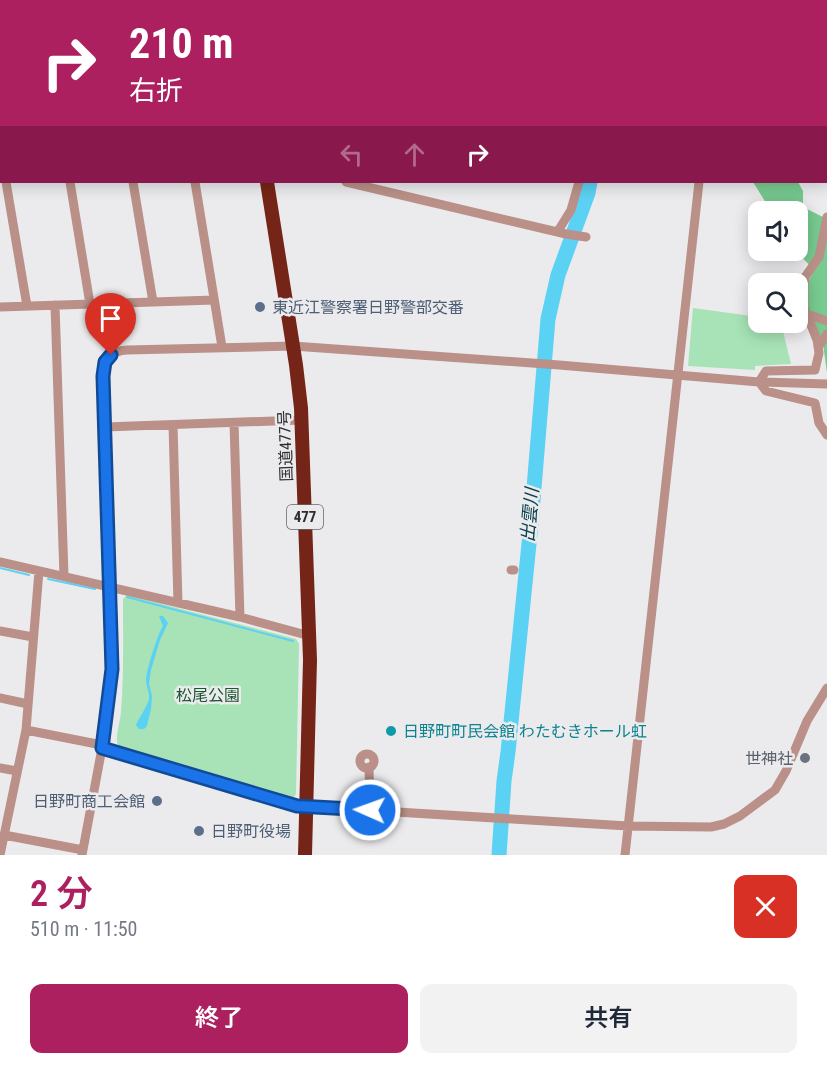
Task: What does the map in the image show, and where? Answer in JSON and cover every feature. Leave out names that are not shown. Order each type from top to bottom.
[{"type":"highway","name":"国道477号","points":[[267,183],[301,420],[310,636],[305,855]]},
{"type":"street","points":[[6,183],[27,306]]},
{"type":"street","points":[[70,183],[90,304]]},
{"type":"street","points":[[133,183],[153,302]]},
{"type":"street","points":[[195,183],[222,347]]},
{"type":"street","points":[[350,183],[586,237]]},
{"type":"street","points":[[562,232],[579,183]]},
{"type":"street","points":[[625,855],[699,183]]},
{"type":"street","points":[[808,273],[819,257],[827,217]]},
{"type":"street","points":[[0,307],[214,300]]},
{"type":"street","points":[[55,305],[64,576]]},
{"type":"street","points":[[808,314],[827,321]]},
{"type":"street","points":[[759,382],[766,371],[815,370],[819,353],[808,317]]},
{"type":"street","points":[[818,347],[827,334]]},
{"type":"street","points":[[4,835],[83,852],[102,747],[112,669],[103,376],[105,362],[111,355],[127,350],[292,346],[759,382],[827,384]]},
{"type":"street","points":[[759,382],[766,391],[815,403],[819,423],[827,435]]},
{"type":"street","points":[[105,427],[301,420]]},
{"type":"street","points":[[234,423],[240,617]]},
{"type":"street","points":[[173,425],[178,603]]},
{"type":"street","points":[[0,562],[240,617],[310,636]]},
{"type":"street","points":[[0,855],[26,730],[39,571]]},
{"type":"street","points":[[0,631],[33,637]]},
{"type":"street","points":[[26,730],[102,747],[297,806],[628,826],[711,827],[724,824],[740,816],[775,789],[786,771],[807,721],[827,688]]},
{"type":"street","points":[[0,698],[27,704]]},
{"type":"street","points":[[369,767],[370,810]]},
{"type":"street","points":[[0,768],[17,771]]},
{"type":"green space","points":[[754,183],[799,183],[803,191],[803,201],[765,201]]},
{"type":"green space","points":[[808,210],[827,219],[827,373],[823,344],[808,326],[808,284],[814,270],[805,261],[808,261]]},
{"type":"green space","points":[[693,308],[748,316],[748,333],[783,333],[791,364],[755,366],[755,370],[688,366]]},
{"type":"green space","name":"松尾公園","points":[[127,595],[296,639],[299,644],[296,794],[292,800],[119,749],[117,736],[123,684],[123,599]]},
{"type":"water","points":[[159,616],[163,616],[168,623],[151,670],[149,684],[152,696],[147,726],[139,729],[136,725],[149,699],[146,680],[148,669],[163,626]]},
{"type":"waterway","name":"出雲川","points":[[499,855],[548,319],[558,275],[590,183]]},
{"type":"waterway","points":[[0,568],[29,575]]},
{"type":"waterway","points":[[48,579],[95,589]]},
{"type":"waterway","points":[[127,597],[293,641]]},
{"type":"place","name":"東近江警察署日野警部交番","points":[[260,307]]},
{"type":"place","name":"日野町町民会館 わたむきホール虹","points":[[391,731]]},
{"type":"place","name":"世神社","points":[[805,758]]},
{"type":"place","name":"日野町商工会館","points":[[157,801]]},
{"type":"place","name":"日野町役場","points":[[199,831]]},
{"type":"route","points":[[111,355],[105,362],[103,376],[112,669],[102,748],[297,806],[370,810]]}]
